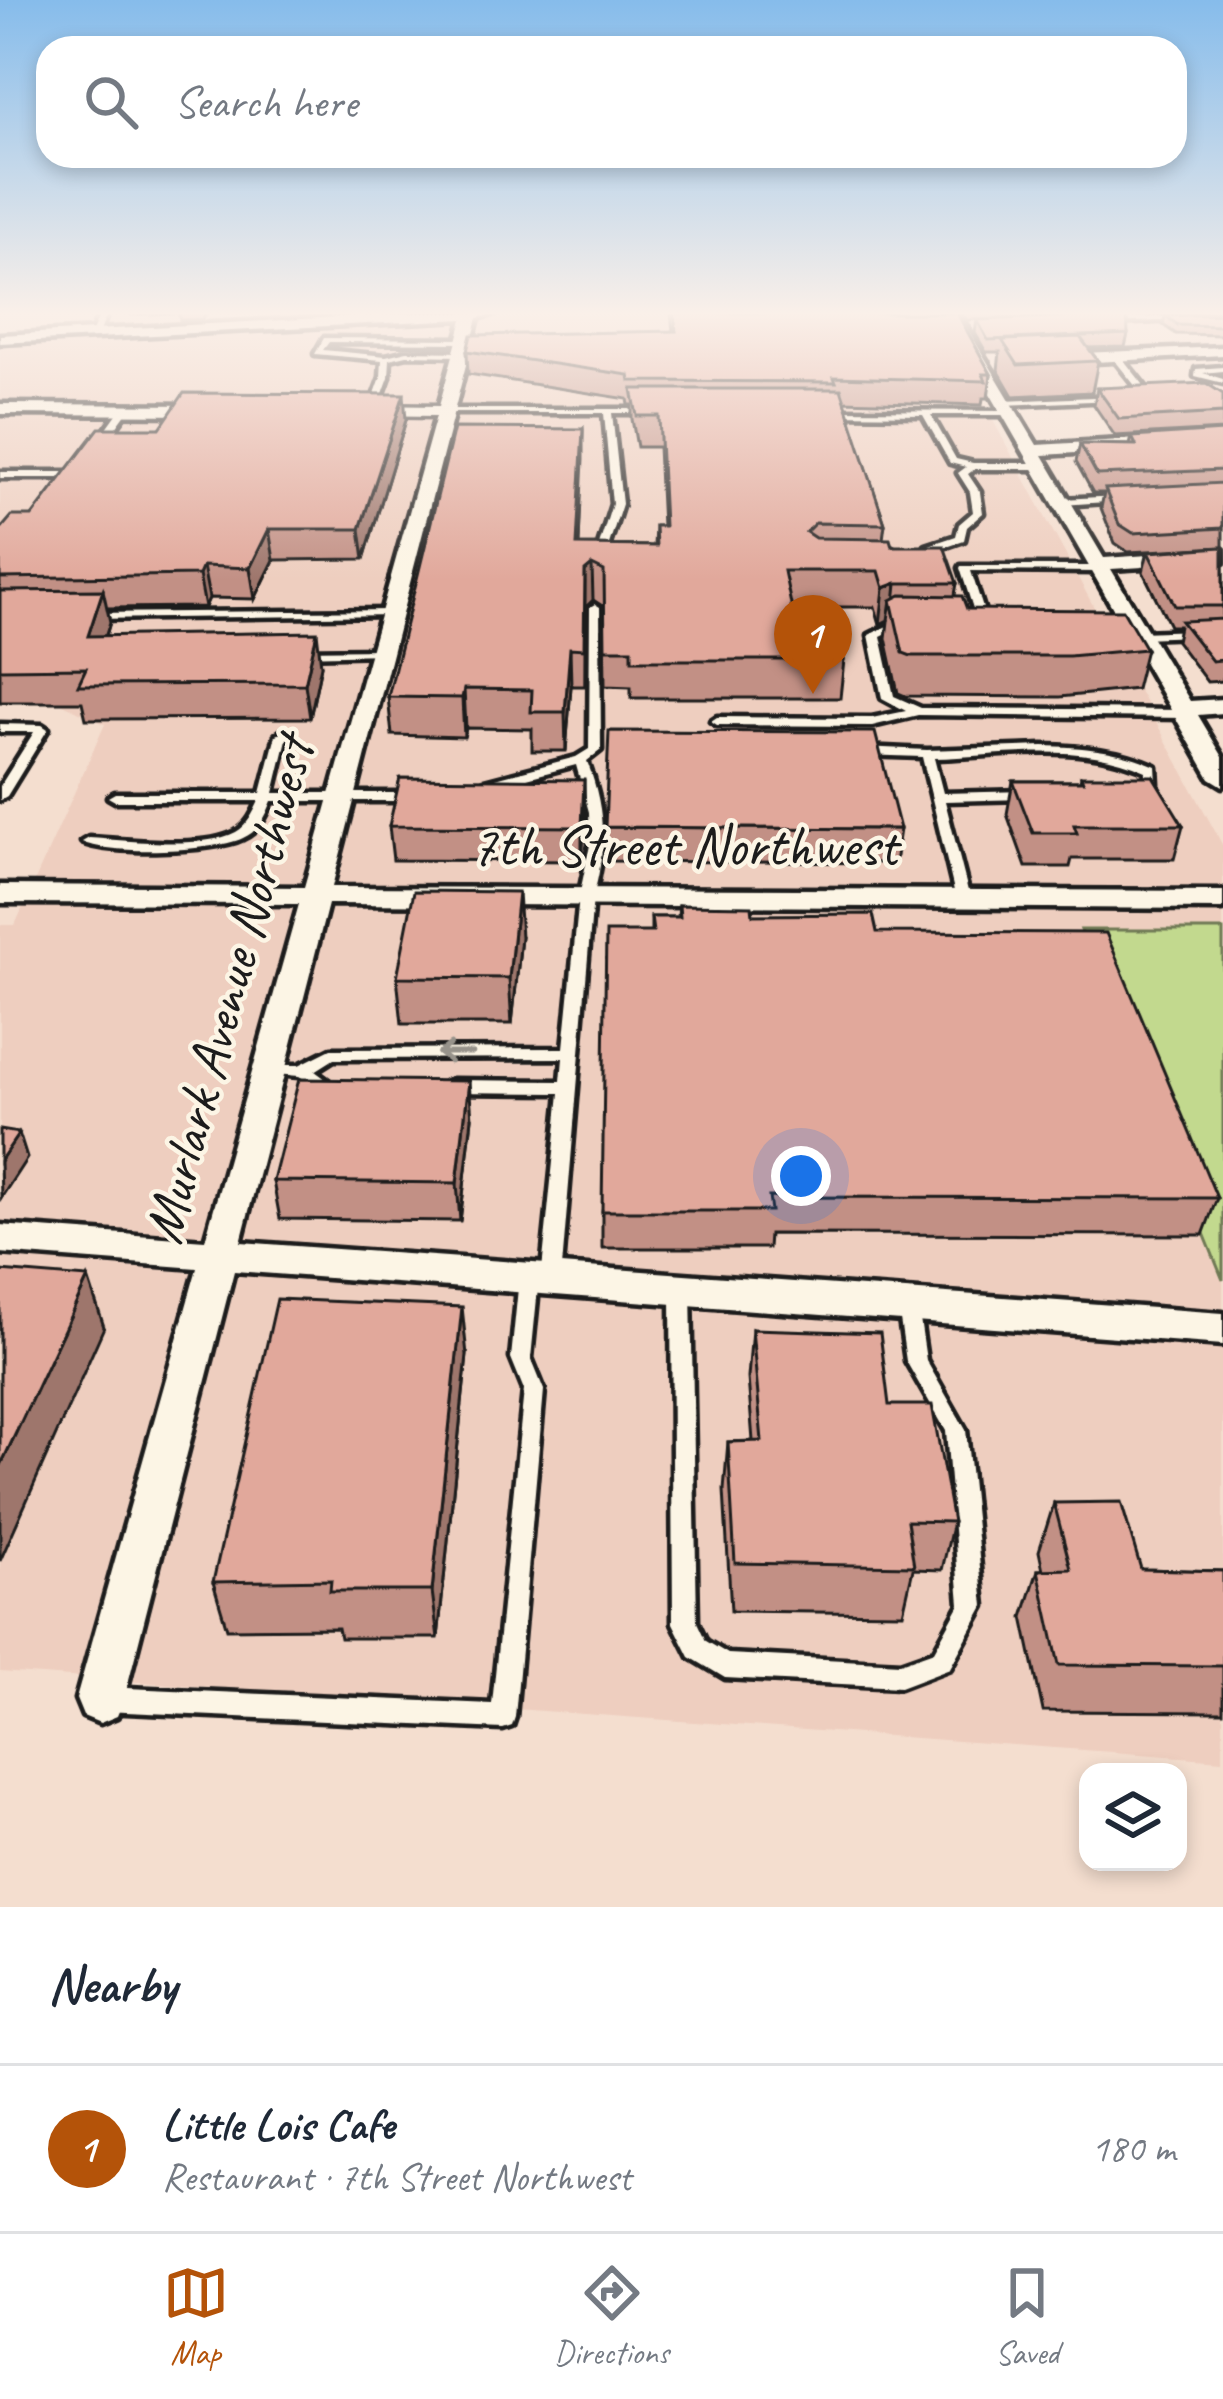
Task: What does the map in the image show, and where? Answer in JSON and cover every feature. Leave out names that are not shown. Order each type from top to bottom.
[{"type":"street","name":"Murlark Avenue Northwest","points":[[100,1699],[448,402]]},
{"type":"street","points":[[1003,402],[1223,778]]},
{"type":"street","points":[[0,409],[238,410]]},
{"type":"street","points":[[351,410],[446,411]]},
{"type":"street","points":[[1036,458],[1223,439]]},
{"type":"street","points":[[1100,566],[1223,556]]},
{"type":"street","points":[[1185,711],[1223,706]]},
{"type":"street","name":"7th Street Northwest","points":[[0,894],[1223,900]]},
{"type":"street","points":[[0,1239],[1223,1329]]},
{"type":"lane","points":[[373,410],[375,402]]},
{"type":"lane","points":[[812,412],[926,412],[1078,402]]},
{"type":"lane","points":[[97,447],[125,410]]},
{"type":"lane","points":[[446,411],[676,412]]},
{"type":"lane","points":[[598,575],[600,551],[617,504],[608,411]]},
{"type":"lane","points":[[926,412],[952,461],[973,466],[1036,458]]},
{"type":"lane","points":[[0,475],[72,480],[86,461]]},
{"type":"lane","points":[[935,567],[930,548],[962,538],[962,526],[977,513],[975,492],[964,473],[973,466]]},
{"type":"lane","points":[[1062,502],[1131,499]]},
{"type":"lane","points":[[914,567],[1100,566]]},
{"type":"lane","points":[[965,568],[986,627]]},
{"type":"lane","points":[[595,607],[595,750]]},
{"type":"lane","points":[[68,616],[392,613]]},
{"type":"lane","points":[[916,626],[892,626],[874,635],[888,698],[919,712]]},
{"type":"lane","points":[[962,626],[1006,627]]},
{"type":"lane","points":[[1140,635],[1223,632]]},
{"type":"lane","points":[[290,653],[382,652]]},
{"type":"lane","points":[[717,722],[872,722],[919,712],[1185,711]]},
{"type":"lane","points":[[0,728],[42,729],[0,792]]},
{"type":"lane","points":[[89,842],[220,843],[242,836],[254,824],[264,799],[282,736]]},
{"type":"lane","points":[[478,786],[580,760],[595,750],[619,750]]},
{"type":"lane","points":[[851,750],[1099,752],[1136,759],[1152,769],[1151,784],[1123,793]]},
{"type":"lane","points":[[927,754],[963,898]]},
{"type":"lane","points":[[100,1699],[503,1718],[534,1390],[521,1358],[540,1279],[569,1087],[586,897],[600,857],[594,791],[580,760]]},
{"type":"lane","points":[[940,797],[1034,795]]},
{"type":"lane","points":[[115,797],[342,800],[424,796]]},
{"type":"lane","points":[[302,1071],[331,1054],[572,1053]]},
{"type":"lane","points":[[269,1069],[302,1071],[321,1085],[344,1085]]},
{"type":"lane","points":[[434,1086],[569,1087]]},
{"type":"lane","points":[[681,1289],[685,1623],[698,1649],[725,1666],[900,1675],[942,1660],[972,1606],[956,1430],[916,1361],[908,1306]]},
{"type":"shaded area","points":[[0,402],[983,402],[1223,846],[1223,1760],[0,1672],[0,925],[15,925],[105,724],[0,674]]},
{"type":"green space","points":[[1081,930],[1223,930],[1223,1280]]},
{"type":"building","points":[[178,402],[401,402],[360,529],[269,529],[250,568],[203,566],[199,575],[0,578],[0,530],[12,516],[32,516],[99,428],[160,428]]},
{"type":"building","points":[[634,402],[845,402],[885,524],[815,523],[806,532],[815,538],[890,539],[892,546],[944,546],[957,583],[897,583],[884,588],[879,571],[784,571],[794,619],[833,619],[844,660],[632,660],[632,649],[605,649],[604,571],[592,565],[585,571],[584,649],[570,648],[565,712],[531,712],[532,690],[464,689],[462,698],[388,697],[454,428],[583,429],[577,545],[656,546],[655,526],[664,526],[659,416],[637,416]]},
{"type":"building","points":[[1107,402],[1223,402],[1223,413],[1119,419]]},
{"type":"building","points":[[1223,431],[1223,470],[1097,475],[1080,444],[1136,445],[1132,437]]},
{"type":"building","points":[[1223,483],[1223,528],[1133,533],[1119,524],[1105,489]]},
{"type":"building","points":[[1223,547],[1223,606],[1175,606],[1148,552]]},
{"type":"building","points":[[103,590],[88,636],[317,632],[305,684],[78,685],[86,668],[0,669],[0,591]]},
{"type":"building","points":[[901,595],[962,596],[967,609],[1123,610],[1146,649],[1069,656],[911,656],[903,653],[891,600]]},
{"type":"building","points":[[1223,619],[1223,660],[1212,661],[1181,621]]},
{"type":"building","points":[[609,731],[875,732],[900,829],[605,827]]},
{"type":"building","points":[[1081,776],[1153,776],[1183,825],[1074,825],[1077,833],[1033,833],[1013,781],[1083,781]]},
{"type":"building","points":[[400,778],[584,780],[582,827],[389,826]]},
{"type":"building","points":[[414,891],[518,892],[509,978],[397,977]]},
{"type":"building","points":[[679,905],[752,906],[753,915],[873,914],[877,932],[1106,933],[1217,1198],[769,1197],[771,1211],[602,1211],[606,932],[653,932],[651,917],[680,917]]},
{"type":"building","points":[[299,1079],[469,1081],[457,1183],[273,1181]]},
{"type":"building","points":[[0,1130],[19,1133],[0,1161]]},
{"type":"building","points":[[0,1271],[88,1278],[0,1467]]},
{"type":"building","points":[[277,1299],[462,1307],[432,1591],[330,1591],[331,1580],[213,1582]]},
{"type":"building","points":[[752,1329],[880,1333],[889,1405],[932,1405],[953,1522],[907,1521],[914,1566],[735,1563],[728,1442],[762,1441]]},
{"type":"building","points":[[1121,1502],[1141,1569],[1223,1571],[1223,1666],[1059,1665],[1038,1570],[1071,1569],[1054,1503]]},
{"type":"place","name":"Little Lois Cafe","points":[[813,694]]}]
